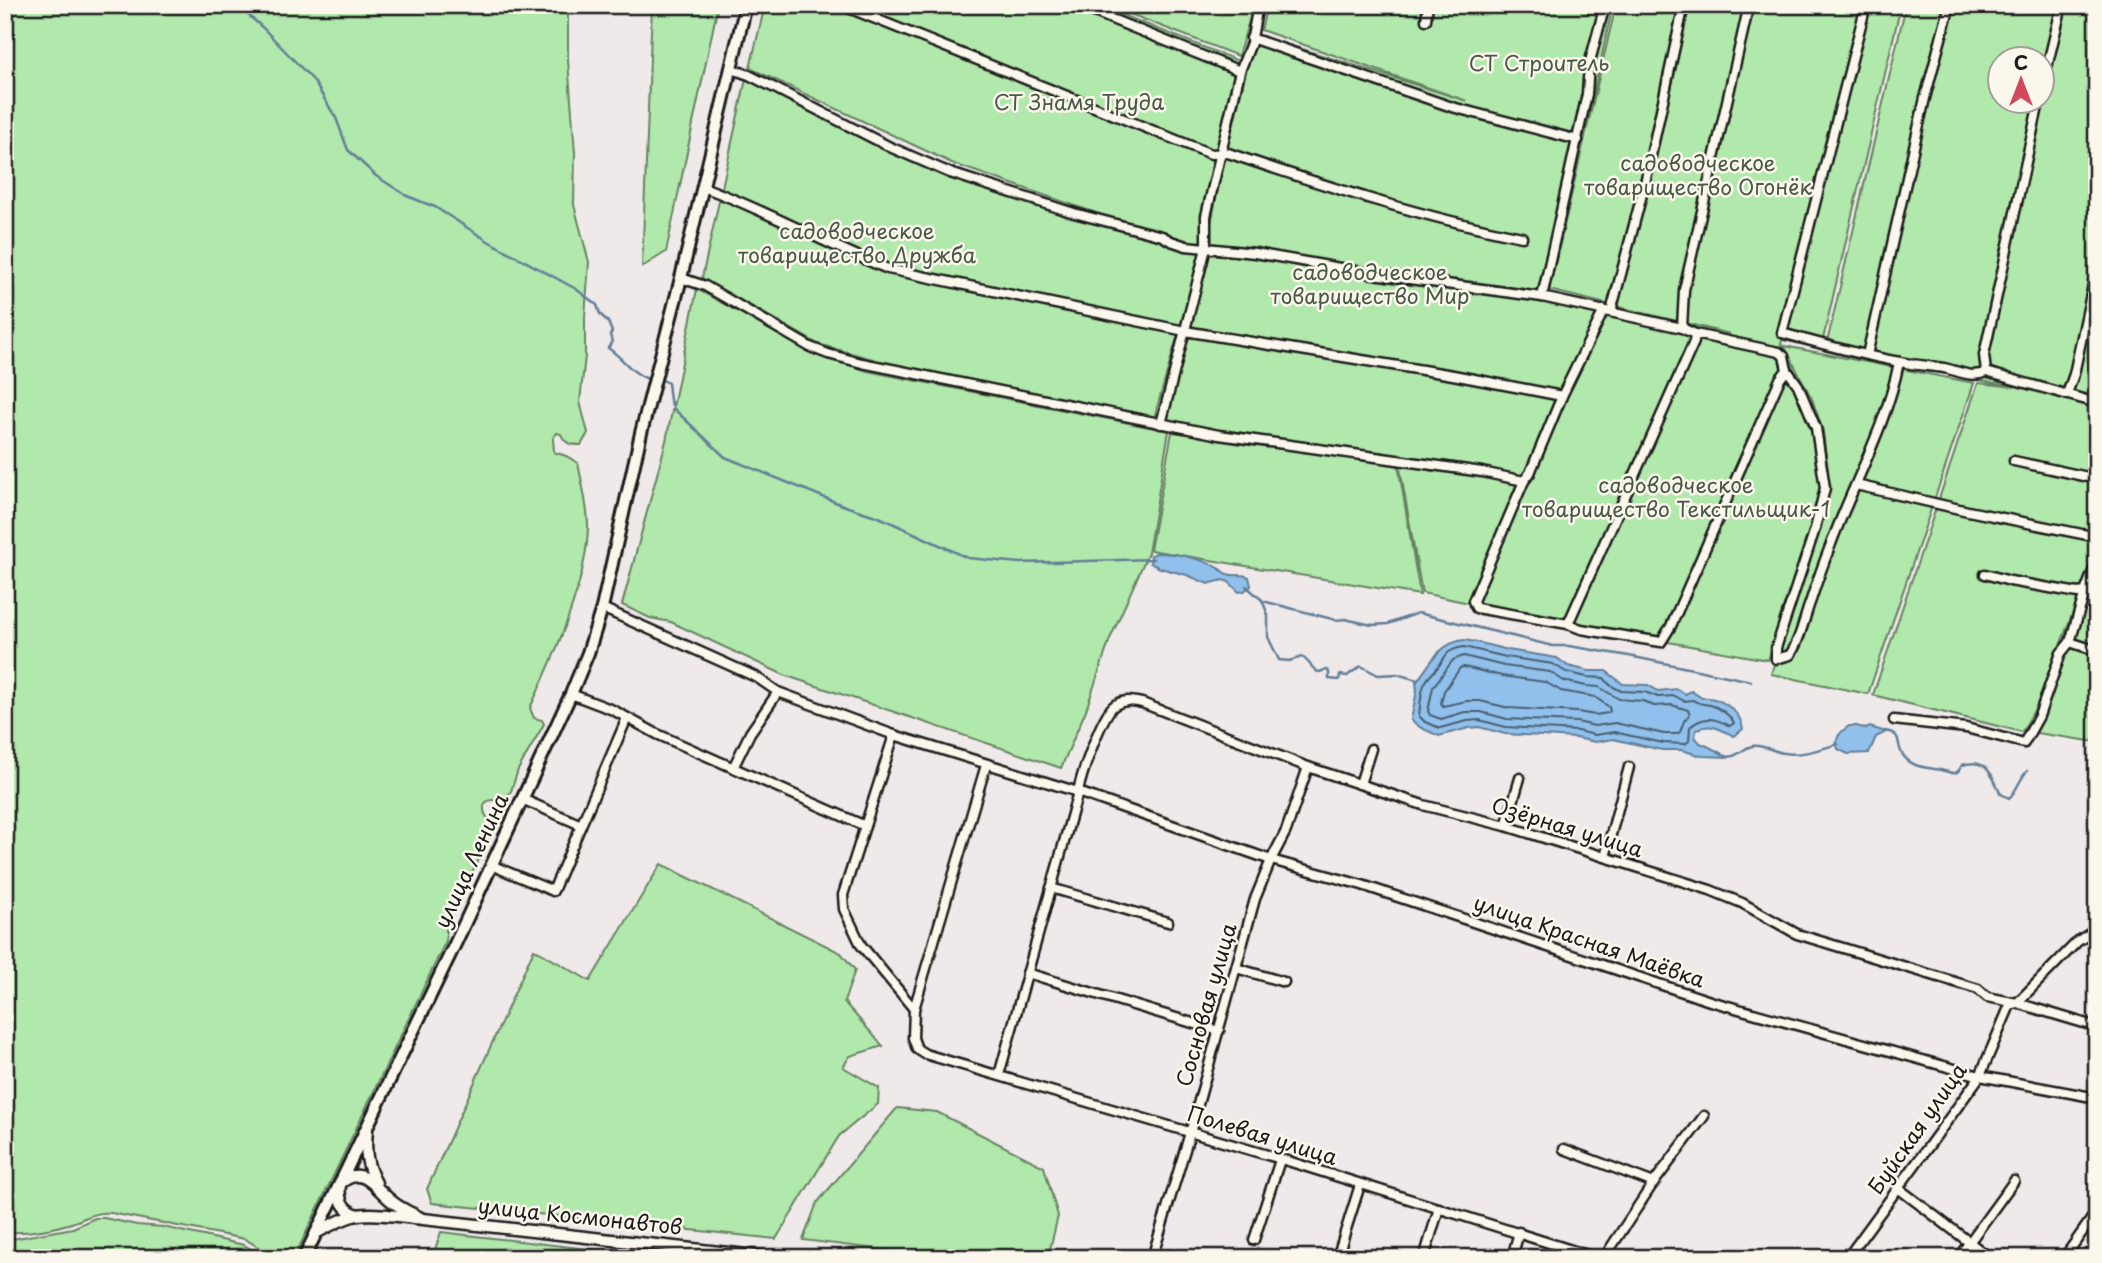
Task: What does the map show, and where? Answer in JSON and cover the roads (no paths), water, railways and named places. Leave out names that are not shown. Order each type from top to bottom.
[{"type":"main road","name":"улица Ленина","points":[[304,1258],[522,799],[588,653],[602,608],[746,5]]},
{"type":"street","points":[[841,5],[1211,154],[1228,153],[1341,191],[1475,228],[1522,237]]},
{"type":"street","points":[[1077,5],[1240,71]]},
{"type":"street","points":[[1161,424],[1206,248],[1206,216],[1258,5]]},
{"type":"street","points":[[1426,20],[1428,5]]},
{"type":"street","points":[[1542,297],[1578,140],[1587,94],[1589,65],[1605,5]]},
{"type":"street","points":[[1684,5],[1644,183],[1608,311],[1562,396],[1538,456],[1524,481],[1474,606],[1581,629],[1661,642],[1780,379],[1787,370]]},
{"type":"street","points":[[1682,328],[1684,290],[1749,5]]},
{"type":"street","points":[[1866,5],[1782,333],[1899,362],[1969,375],[1978,376],[1986,372],[2097,403]]},
{"type":"street","points":[[1867,355],[1925,98],[1950,5]]},
{"type":"street","points":[[2052,46],[2062,5]]},
{"type":"street","points":[[1251,38],[1452,107],[1578,140]]},
{"type":"street","points":[[732,69],[950,173],[1074,213],[1162,236],[1186,246],[1255,253],[1380,275],[1542,297],[1779,352],[1784,356],[1787,370],[1798,385],[1816,428],[1825,488],[1815,529],[1776,648],[1776,659],[1790,655],[1795,647],[1842,514],[1895,386],[1899,362]]},
{"type":"street","points":[[1986,372],[1983,355],[2036,116]]},
{"type":"street","points":[[703,187],[744,202],[888,269],[1185,331],[1453,375],[1562,396]]},
{"type":"street","points":[[2067,394],[2074,374],[2097,266]]},
{"type":"street","points":[[681,278],[705,286],[810,347],[862,363],[1219,435],[1482,472],[1524,481]]},
{"type":"street","points":[[1567,624],[1696,334]]},
{"type":"street","points":[[2014,461],[2097,479]]},
{"type":"street","points":[[1856,485],[2097,537]]},
{"type":"street","points":[[1894,720],[1966,727],[2024,743],[2039,716],[2061,653],[2070,642],[2097,561]]},
{"type":"street","points":[[1985,574],[2010,581],[2097,594]]},
{"type":"street","name":"улица Красная Маёвка","points":[[602,608],[756,677],[778,692],[894,735],[1078,792],[1271,860],[1362,885],[1710,1001],[1980,1076],[2097,1098]]},
{"type":"street","points":[[2070,642],[2097,651]]},
{"type":"street","points":[[733,768],[750,733],[778,692]]},
{"type":"street","points":[[571,694],[613,710],[657,734],[865,825]]},
{"type":"street","name":"Озёрная улица","points":[[1078,792],[1080,778],[1112,706],[1126,700],[1142,703],[1308,767],[1423,805],[1506,826],[1710,890],[1742,903],[1797,934],[1978,989],[1987,997],[2017,1003],[2097,1027]]},
{"type":"street","points":[[491,865],[553,891],[627,718]]},
{"type":"street","points":[[894,735],[843,895],[844,909],[861,945],[914,1009]]},
{"type":"street","points":[[1360,784],[1371,749]]},
{"type":"street","points":[[914,1009],[986,765]]},
{"type":"street","name":"Сосновая улица","points":[[1152,1258],[1255,899],[1286,831],[1308,767]]},
{"type":"street","points":[[1605,857],[1629,767]]},
{"type":"street","points":[[1506,826],[1520,778]]},
{"type":"street","points":[[999,1074],[1078,792]]},
{"type":"street","points":[[522,799],[581,825]]},
{"type":"street","points":[[1051,888],[1168,922]]},
{"type":"street","name":"Буйская улица","points":[[1847,1258],[1980,1076],[2010,1005],[2017,1003],[2078,940],[2097,929]]},
{"type":"street","points":[[1236,968],[1284,982]]},
{"type":"street","points":[[1027,973],[1219,1031]]},
{"type":"street","name":"Полевая улица","points":[[914,1009],[913,1038],[917,1049],[925,1054],[999,1074],[1597,1258]]},
{"type":"street","points":[[1604,1258],[1654,1183],[1704,1116]]},
{"type":"street","points":[[368,1125],[365,1150],[369,1170],[381,1192]]},
{"type":"street","points":[[1564,1149],[1654,1183]]},
{"type":"street","points":[[1254,1240],[1280,1160]]},
{"type":"street","points":[[357,1215],[349,1212],[338,1196],[340,1184],[354,1175],[363,1176],[396,1205],[423,1219]]},
{"type":"street","points":[[1958,1258],[2014,1181]]},
{"type":"street","points":[[1338,1258],[1360,1185]]},
{"type":"street","points":[[1898,1188],[1990,1258]]},
{"type":"street","points":[[1424,1258],[1439,1208]]},
{"type":"street","points":[[2064,1258],[2097,1211]]},
{"type":"street","points":[[316,1233],[340,1220],[357,1215]]},
{"type":"street","name":"улица Космонавтов","points":[[357,1215],[423,1219],[774,1258]]},
{"type":"street","points":[[1512,1258],[1519,1232]]},
{"type":"water","points":[[1157,553],[1204,561],[1227,574],[1249,577],[1251,586],[1239,592],[1223,580],[1208,584],[1160,568],[1150,563],[1151,555]]},
{"type":"water","points":[[1464,640],[1557,658],[1568,666],[1589,671],[1606,671],[1623,684],[1648,685],[1658,691],[1677,689],[1685,694],[1691,691],[1702,698],[1715,699],[1728,706],[1738,716],[1743,729],[1734,736],[1711,727],[1696,730],[1695,737],[1700,743],[1729,757],[1662,750],[1613,739],[1595,742],[1576,738],[1505,734],[1479,727],[1439,736],[1411,720],[1416,683],[1442,650]]},
{"type":"water","points":[[1849,726],[1866,729],[1870,727],[1886,732],[1876,737],[1869,753],[1848,754],[1838,749],[1837,738]]},
{"type":"waterway","points":[[237,5],[313,80],[336,118],[348,150],[376,176],[407,196],[435,207],[488,241],[576,289],[597,305],[600,314],[608,322],[612,332],[612,342],[608,348],[648,379]]},
{"type":"waterway","points":[[661,379],[668,383],[674,409],[725,457],[879,517],[968,558],[1020,563],[1153,559]]},
{"type":"waterway","points":[[1246,586],[1262,600],[1268,615],[1268,637],[1279,660],[1289,661],[1302,657],[1316,671],[1327,670],[1329,679],[1339,680],[1340,675],[1347,676],[1361,666],[1378,675],[1397,674],[1417,680]]},
{"type":"waterway","points":[[1263,601],[1336,620],[1345,619],[1372,625],[1388,624],[1418,613],[1553,646],[1629,656],[1751,681]]},
{"type":"waterway","points":[[1885,731],[1895,734],[1903,755],[1911,763],[1954,773],[1962,765],[1978,764],[1988,770],[2001,794],[2009,798],[2027,771]]},
{"type":"waterway","points":[[1728,757],[1752,746],[1797,754],[1838,744]]},
{"type":"park label","name":"СТ Строитель","points":[[1539,64]]},
{"type":"park label","name":"СТ Знамя Труда","points":[[1079,103]]},
{"type":"park label","name":"садоводческое товарищество Огонёк","points":[[1698,176]]},
{"type":"park label","name":"садоводческое товарищество Дружба","points":[[857,244]]},
{"type":"park label","name":"садоводческое товарищество Мир","points":[[1370,285]]},
{"type":"park label","name":"садоводческое товарищество Текстильщик-1","points":[[1676,498]]}]
